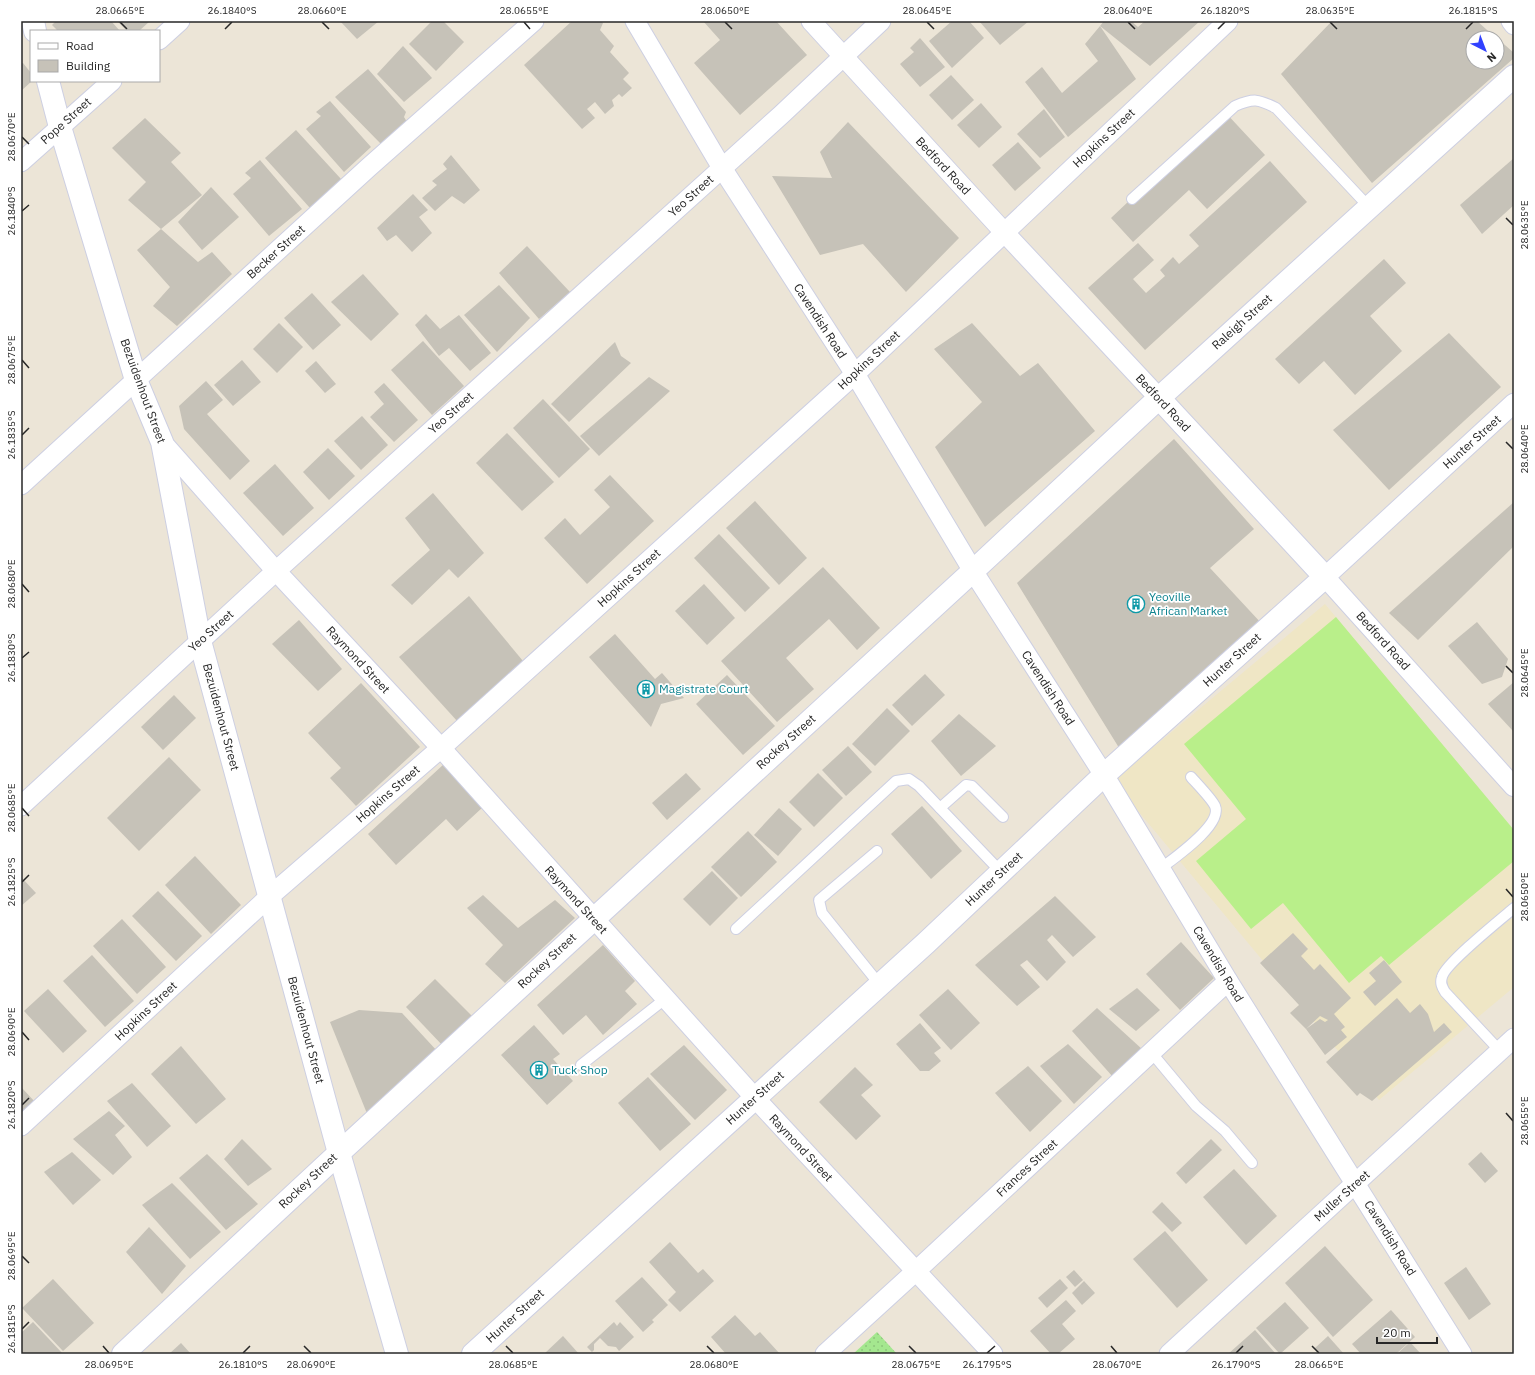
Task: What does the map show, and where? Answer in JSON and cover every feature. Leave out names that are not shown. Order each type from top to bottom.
[{"type":"main road","name":"Raleigh Street","points":[[973,571],[1159,398],[1514,76]]},
{"type":"main road","name":"Bezuidenhout Street","points":[[48,82],[136,380],[162,442],[200,641],[270,896],[338,1153],[397,1354]]},
{"type":"main road","name":"Bedford Road","points":[[1159,398],[1325,577]]},
{"type":"main road","name":"Rockey Street","points":[[123,1354],[338,1153],[973,571]]},
{"type":"main road","name":"Hunter Street","points":[[473,1354],[880,985],[1104,775],[1325,577]]},
{"type":"street","points":[[160,39],[180,21]]},
{"type":"street","name":"Becker Street","points":[[21,485],[369,167],[534,21]]},
{"type":"street","name":"Cavendish Road","points":[[635,21],[722,168],[855,374],[973,571],[1104,775],[1228,981],[1462,1354]]},
{"type":"street","name":"Bedford Road","points":[[811,21],[1004,232],[1159,398]]},
{"type":"street","name":"Yeo Street","points":[[21,806],[276,571],[781,116],[881,21]]},
{"type":"street","name":"Hopkins Street","points":[[21,1126],[270,896],[441,748],[855,374],[1228,21]]},
{"type":"street","points":[[1511,21],[1514,25]]},
{"type":"street","name":"Pope Street","points":[[21,162],[111,82]]},
{"type":"street","name":"Hunter Street","points":[[1325,577],[1514,404]]},
{"type":"street","name":"Raymond Street","points":[[162,442],[276,571],[441,748],[755,1098],[993,1354]]},
{"type":"street","name":"Bedford Road","points":[[1325,577],[1514,787]]},
{"type":"street","name":"Frances Street","points":[[825,1354],[1228,981]]},
{"type":"street","name":"Muller Street","points":[[1169,1354],[1514,1038]]},
{"type":"lane","points":[[1132,199],[1235,106],[1250,100],[1263,102],[1276,108],[1369,207]]},
{"type":"lane","points":[[1160,869],[1191,844],[1210,826],[1215,818],[1216,811],[1214,805],[1191,777]]},
{"type":"lane","points":[[736,928],[896,781],[909,779],[919,786],[1001,872]]},
{"type":"lane","points":[[940,808],[966,785],[972,786],[1003,817]]},
{"type":"lane","points":[[877,851],[819,900],[822,913],[880,985]]},
{"type":"lane","points":[[1500,1051],[1445,992],[1441,984],[1442,975],[1451,963],[1514,908]]},
{"type":"lane","points":[[581,1065],[665,999]]},
{"type":"lane","points":[[1151,1052],[1196,1106],[1225,1131],[1252,1163]]},
{"type":"shaded area","points":[[1325,604],[1514,831],[1514,987],[1379,1100],[1113,781]]},
{"type":"green space","points":[[1336,617],[1514,830],[1514,861],[1389,965],[1381,956],[1349,983],[1283,903],[1251,929],[1196,861],[1246,819],[1184,744]]},
{"type":"green space","points":[[877,1332],[897,1354],[853,1354]]},
{"type":"building","points":[[56,21],[111,21],[119,30],[57,30],[52,25]]},
{"type":"building","points":[[117,21],[150,21],[140,30],[126,30]]},
{"type":"building","points":[[340,21],[379,21],[357,39]]},
{"type":"building","points":[[432,21],[443,21],[464,42],[436,71],[409,44]]},
{"type":"building","points":[[572,21],[601,21],[603,23],[600,30],[614,46],[610,52],[629,73],[623,79],[632,88],[622,97],[619,94],[612,100],[614,106],[605,114],[595,102],[587,109],[595,118],[582,129],[524,65]]},
{"type":"building","points":[[703,21],[776,21],[807,55],[740,115],[694,63],[720,40]]},
{"type":"building","points":[[952,21],[969,21],[984,38],[952,68],[929,41]]},
{"type":"building","points":[[979,21],[1029,21],[1000,45]]},
{"type":"building","points":[[1104,21],[1131,21],[1138,27],[1145,21],[1200,21],[1150,66],[1100,26]]},
{"type":"building","points":[[1332,21],[1477,21],[1487,30],[1465,30],[1465,70],[1500,70],[1372,183],[1281,74]]},
{"type":"building","points":[[1100,26],[1136,79],[1068,137],[1025,82],[1042,67],[1062,93],[1098,61],[1085,44]]},
{"type":"building","points":[[920,38],[945,67],[920,87],[900,64],[914,52],[910,48]]},
{"type":"building","points":[[1505,45],[1514,53],[1514,58],[1505,66]]},
{"type":"building","points":[[403,46],[432,78],[404,102],[377,74]]},
{"type":"building","points":[[23,63],[30,72],[31,82],[21,91],[21,64]]},
{"type":"building","points":[[368,69],[406,112],[404,117],[407,122],[381,144],[335,97]]},
{"type":"building","points":[[951,75],[974,100],[952,120],[929,95]]},
{"type":"building","points":[[330,101],[371,147],[344,172],[306,129],[321,116],[316,112]]},
{"type":"building","points":[[981,103],[1002,127],[979,148],[957,125]]},
{"type":"building","points":[[1044,109],[1065,137],[1040,158],[1017,134]]},
{"type":"building","points":[[1224,111],[1265,155],[1207,209],[1189,190],[1133,242],[1111,218]]},
{"type":"building","points":[[145,118],[181,153],[171,162],[202,195],[161,229],[128,200],[146,182],[112,148]]},
{"type":"building","points":[[848,122],[959,238],[906,292],[863,244],[820,255],[772,176],[832,178],[820,152]]},
{"type":"building","points":[[296,130],[341,179],[310,208],[265,158]]},
{"type":"building","points":[[1018,142],[1041,168],[1015,191],[992,165]]},
{"type":"building","points":[[451,155],[480,190],[464,204],[452,196],[435,211],[422,198],[437,185],[432,181],[447,169],[443,164]]},
{"type":"building","points":[[1514,158],[1514,205],[1482,234],[1460,205]]},
{"type":"building","points":[[260,160],[302,209],[269,236],[233,194],[251,178],[245,173]]},
{"type":"building","points":[[1270,161],[1307,202],[1145,350],[1088,288],[1138,243],[1154,260],[1133,279],[1146,293],[1165,276],[1160,270],[1173,257],[1179,264],[1199,246],[1189,235]]},
{"type":"building","points":[[211,187],[239,217],[202,250],[178,222]]},
{"type":"building","points":[[413,194],[428,210],[419,217],[432,233],[412,252],[396,235],[387,241],[377,228]]},
{"type":"building","points":[[161,229],[198,262],[212,252],[232,274],[177,326],[153,306],[170,287],[137,250]]},
{"type":"building","points":[[527,246],[570,292],[539,319],[499,273]]},
{"type":"building","points":[[1384,259],[1406,283],[1370,316],[1402,351],[1355,395],[1324,361],[1299,384],[1275,359]]},
{"type":"building","points":[[363,274],[399,314],[371,341],[331,302]]},
{"type":"building","points":[[499,285],[530,318],[497,352],[464,315]]},
{"type":"building","points":[[312,293],[341,325],[313,350],[284,318]]},
{"type":"building","points":[[426,314],[440,329],[459,315],[491,353],[470,371],[449,348],[439,356],[415,325]]},
{"type":"building","points":[[279,323],[303,347],[277,373],[253,349]]},
{"type":"building","points":[[972,323],[1020,376],[1038,363],[1095,431],[985,527],[935,447],[982,402],[934,349]]},
{"type":"building","points":[[1449,333],[1501,387],[1389,490],[1333,430]]},
{"type":"building","points":[[423,341],[464,386],[432,415],[391,370]]},
{"type":"building","points":[[615,342],[621,356],[631,363],[569,422],[551,404]]},
{"type":"building","points":[[242,360],[261,382],[233,406],[214,385]]},
{"type":"building","points":[[316,361],[336,384],[325,393],[305,371]]},
{"type":"building","points":[[649,377],[670,391],[599,456],[580,436]]},
{"type":"building","points":[[206,381],[223,400],[207,414],[250,461],[230,480],[184,429],[179,406]]},
{"type":"building","points":[[384,383],[418,420],[394,442],[370,417],[384,404],[374,392]]},
{"type":"building","points":[[543,399],[590,449],[559,478],[513,428]]},
{"type":"building","points":[[362,416],[388,445],[361,470],[334,441]]},
{"type":"building","points":[[507,433],[554,482],[522,511],[476,463]]},
{"type":"building","name":"Yeoville African Market","points":[[1174,439],[1254,529],[1210,568],[1262,624],[1121,751],[1017,583]]},
{"type":"building","points":[[328,448],[355,476],[329,500],[303,472]]},
{"type":"building","points":[[275,464],[314,508],[283,536],[243,493]]},
{"type":"building","points":[[610,475],[654,521],[587,584],[544,538],[565,518],[580,535],[610,507],[594,490]]},
{"type":"building","points":[[433,493],[484,553],[458,578],[449,569],[412,605],[391,585],[430,550],[405,518]]},
{"type":"building","points":[[755,501],[807,558],[779,585],[726,528]]},
{"type":"building","points":[[1514,502],[1514,546],[1418,640],[1389,613]]},
{"type":"building","points":[[719,534],[770,588],[745,612],[694,558]]},
{"type":"building","points":[[823,567],[880,628],[857,650],[829,619],[786,658],[814,689],[777,722],[721,661]]},
{"type":"building","points":[[704,584],[735,618],[707,645],[675,611]]},
{"type":"building","points":[[469,596],[523,661],[458,722],[399,657]]},
{"type":"building","points":[[299,620],[342,669],[318,691],[272,644]]},
{"type":"building","points":[[1477,622],[1508,659],[1502,677],[1482,684],[1448,646]]},
{"type":"building","name":"Magistrate Court","points":[[615,634],[655,679],[662,673],[684,698],[661,704],[651,727],[589,657]]},
{"type":"building","points":[[925,674],[945,695],[912,726],[892,705]]},
{"type":"building","points":[[727,675],[775,726],[743,755],[696,704]]},
{"type":"building","points":[[1514,682],[1514,730],[1513,731],[1488,704]]},
{"type":"building","points":[[361,683],[420,747],[356,806],[330,778],[341,768],[308,733]]},
{"type":"building","points":[[174,695],[196,718],[163,750],[141,727]]},
{"type":"building","points":[[887,708],[910,731],[875,766],[852,744]]},
{"type":"building","points":[[959,714],[996,746],[961,776],[931,741]]},
{"type":"building","points":[[848,746],[872,772],[846,796],[822,770]]},
{"type":"building","points":[[169,757],[201,790],[139,851],[107,818]]},
{"type":"building","points":[[444,764],[483,807],[457,831],[446,819],[396,865],[368,834]]},
{"type":"building","points":[[686,773],[701,789],[667,820],[652,803]]},
{"type":"building","points":[[818,773],[843,798],[814,827],[789,802]]},
{"type":"building","points":[[922,806],[962,851],[931,879],[891,834]]},
{"type":"building","points":[[779,808],[802,829],[778,856],[754,835]]},
{"type":"building","points":[[748,831],[777,862],[741,897],[711,867]]},
{"type":"building","points":[[195,856],[241,905],[211,934],[165,885]]},
{"type":"building","points":[[712,871],[738,898],[710,926],[683,899]]},
{"type":"building","points":[[21,877],[36,893],[21,906]]},
{"type":"building","points":[[158,891],[202,936],[176,961],[132,916]]},
{"type":"building","points":[[483,895],[518,928],[555,900],[575,918],[505,983],[485,964],[503,945],[467,908]]},
{"type":"building","points":[[1055,896],[1096,937],[1073,957],[1052,935],[1047,940],[1066,962],[1047,981],[1027,960],[1020,965],[1040,987],[1017,1006],[975,965]]},
{"type":"building","points":[[122,919],[166,967],[137,994],[93,946]]},
{"type":"building","points":[[1293,933],[1308,949],[1301,956],[1314,970],[1320,964],[1351,998],[1334,1014],[1345,1027],[1341,1030],[1347,1037],[1325,1055],[1306,1029],[1290,1013],[1299,1005],[1260,963]],"holes":[[[1320,1016],[1328,1020],[1325,1022],[1320,1019],[1306,1029]]]},
{"type":"building","points":[[1181,942],[1214,978],[1180,1010],[1146,974]]},
{"type":"building","points":[[603,945],[635,981],[625,991],[637,1004],[603,1035],[586,1015],[563,1035],[537,1005]]},
{"type":"building","points":[[92,955],[134,1001],[105,1027],[63,981]]},
{"type":"building","points":[[1384,960],[1402,982],[1375,1006],[1363,992],[1376,981],[1369,973]]},
{"type":"building","points":[[435,979],[474,1018],[444,1047],[406,1007]]},
{"type":"building","points":[[1137,988],[1160,1010],[1136,1031],[1109,1009]]},
{"type":"building","points":[[48,989],[87,1031],[63,1053],[24,1011]]},
{"type":"building","points":[[948,989],[980,1023],[951,1050],[919,1015]]},
{"type":"building","points":[[1397,998],[1410,1013],[1420,1004],[1428,1014],[1434,1032],[1444,1023],[1452,1032],[1372,1101],[1360,1093],[1357,1096],[1326,1062]]},
{"type":"building","points":[[1097,1008],[1143,1050],[1113,1077],[1072,1031]]},
{"type":"building","points":[[359,1010],[402,1013],[438,1052],[368,1116],[330,1022]]},
{"type":"building","points":[[920,1023],[941,1048],[934,1053],[941,1061],[929,1071],[920,1071],[896,1044]]},
{"type":"building","name":"Tuck Shop","points":[[534,1025],[560,1054],[553,1059],[573,1081],[547,1105],[501,1055]]},
{"type":"building","points":[[1068,1044],[1102,1077],[1074,1104],[1040,1066]]},
{"type":"building","points":[[684,1045],[727,1090],[695,1120],[650,1074]]},
{"type":"building","points":[[181,1046],[226,1099],[196,1124],[151,1074]]},
{"type":"building","points":[[1028,1066],[1062,1101],[1030,1132],[995,1093]]},
{"type":"building","points":[[855,1067],[873,1085],[861,1095],[881,1116],[856,1140],[819,1102]]},
{"type":"building","points":[[648,1077],[691,1124],[660,1151],[618,1103]]},
{"type":"building","points":[[132,1083],[171,1126],[147,1147],[107,1101]]},
{"type":"building","points":[[21,1087],[36,1103],[21,1116]]},
{"type":"building","points":[[109,1111],[125,1126],[115,1135],[132,1157],[113,1175],[73,1139]]},
{"type":"building","points":[[242,1139],[272,1169],[248,1186],[224,1159]]},
{"type":"building","points":[[1211,1139],[1222,1150],[1186,1184],[1176,1173]]},
{"type":"building","points":[[72,1152],[101,1180],[73,1205],[44,1172]]},
{"type":"building","points":[[1481,1152],[1498,1171],[1485,1183],[1468,1164]]},
{"type":"building","points":[[207,1154],[258,1204],[226,1230],[179,1178]]},
{"type":"building","points":[[1234,1169],[1277,1216],[1246,1245],[1203,1197]]},
{"type":"building","points":[[172,1183],[221,1232],[190,1259],[142,1205]]},
{"type":"building","points":[[1162,1202],[1182,1223],[1172,1232],[1152,1212]]},
{"type":"building","points":[[149,1227],[186,1266],[162,1294],[126,1252]]},
{"type":"building","points":[[1165,1231],[1208,1280],[1177,1308],[1133,1259]]},
{"type":"building","points":[[670,1242],[698,1273],[703,1269],[714,1281],[680,1312],[668,1300],[676,1292],[649,1262]]},
{"type":"building","points":[[1325,1246],[1373,1300],[1333,1337],[1285,1283]]},
{"type":"building","points":[[1466,1267],[1491,1304],[1469,1320],[1444,1283]]},
{"type":"building","points":[[1074,1270],[1083,1280],[1075,1287],[1066,1277]]},
{"type":"building","points":[[642,1277],[668,1305],[652,1320],[654,1322],[643,1332],[615,1301]]},
{"type":"building","points":[[53,1279],[94,1323],[63,1351],[22,1308]]},
{"type":"building","points":[[1060,1279],[1068,1288],[1047,1308],[1038,1298]]},
{"type":"building","points":[[1084,1281],[1095,1293],[1082,1305],[1072,1293]]},
{"type":"building","points":[[1066,1300],[1076,1311],[1062,1324],[1075,1339],[1058,1354],[1051,1354],[1030,1331]]},
{"type":"building","points":[[1285,1302],[1309,1328],[1280,1354],[1256,1328]]},
{"type":"building","points":[[1391,1310],[1415,1337],[1396,1354],[1361,1354],[1352,1344]]},
{"type":"building","points":[[735,1315],[755,1336],[760,1332],[780,1354],[726,1354],[711,1337]]},
{"type":"building","points":[[33,1322],[63,1354],[21,1354],[21,1333]]},
{"type":"building","points":[[614,1322],[617,1326],[620,1322],[634,1337],[619,1351],[616,1347],[608,1346],[600,1338],[594,1344],[594,1350],[592,1352],[587,1347]]},
{"type":"building","points":[[1255,1330],[1276,1354],[1228,1354]]},
{"type":"building","points":[[563,1336],[579,1354],[544,1354]]},
{"type":"building","points":[[1328,1336],[1344,1354],[1321,1354],[1315,1348]]},
{"type":"building","points":[[1410,1342],[1421,1354],[1397,1354]]},
{"type":"building","points":[[181,1343],[191,1354],[169,1354]]},
{"type":"place","name":"Yeoville African Market","points":[[1136,604]]},
{"type":"place","name":"Magistrate Court","points":[[646,689]]},
{"type":"place","name":"Tuck Shop","points":[[539,1070]]}]
